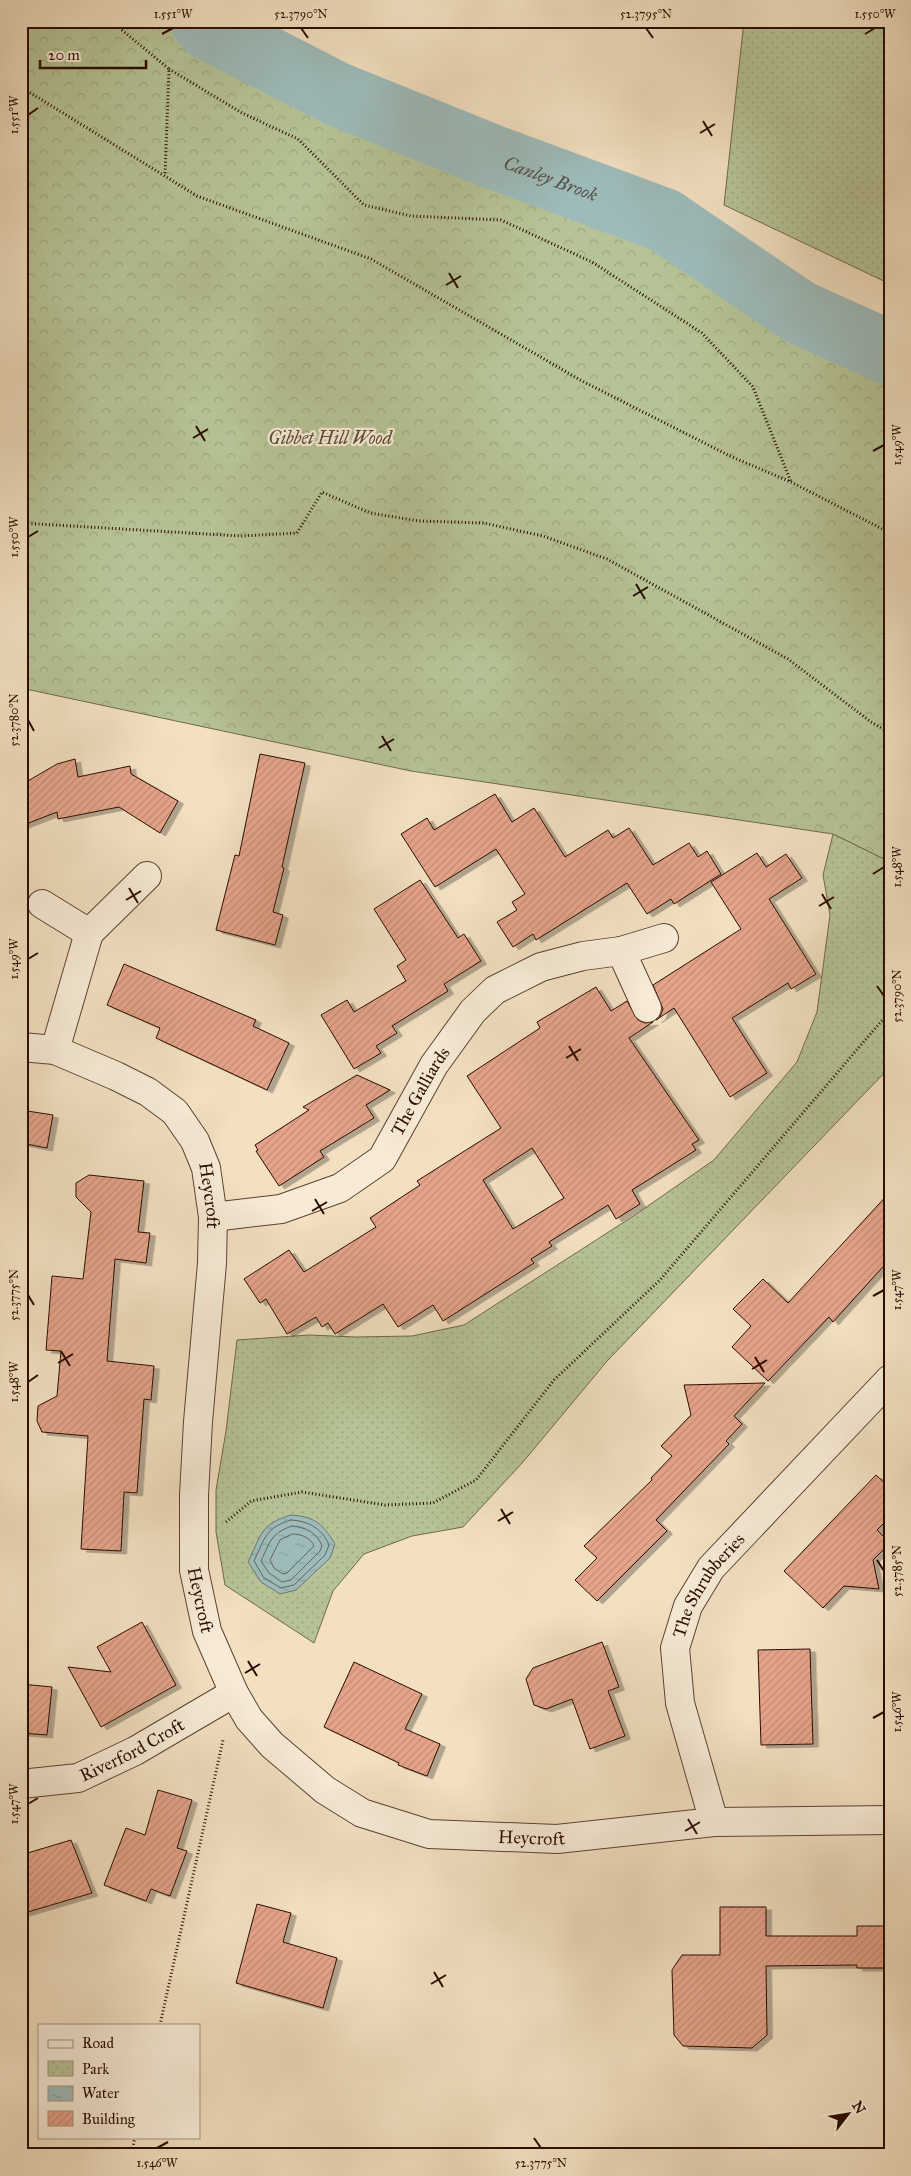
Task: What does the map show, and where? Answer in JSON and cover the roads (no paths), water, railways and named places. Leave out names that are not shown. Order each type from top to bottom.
[{"type":"street","points":[[55,1050],[89,933],[147,876]]},
{"type":"street","points":[[42,904],[89,933]]},
{"type":"street","name":"The Galliards","points":[[213,1217],[281,1209],[340,1188],[382,1159],[434,1065],[473,1011],[495,990],[541,967],[583,956],[621,950],[664,938]]},
{"type":"street","points":[[621,950],[648,1008]]},
{"type":"street","name":"Heycroft","points":[[21,1048],[55,1050],[148,1092],[175,1112],[195,1141],[206,1168],[213,1217],[212,1263],[196,1458],[194,1570],[207,1631],[234,1693],[249,1718],[272,1745],[325,1790],[362,1813],[429,1834],[557,1839],[714,1822]]},
{"type":"street","name":"The Shrubberies","points":[[714,1822],[680,1703],[675,1648],[688,1606],[711,1568],[890,1379]]},
{"type":"street","name":"Riverford Croft","points":[[21,1784],[78,1778],[135,1751],[234,1693]]},
{"type":"street","points":[[714,1822],[890,1820]]},
{"type":"water","points":[[291,1515],[306,1517],[317,1522],[335,1544],[330,1558],[296,1590],[280,1594],[261,1582],[248,1562],[259,1538],[267,1527],[273,1522]]},
{"type":"waterway","name":"Canley Brook","points":[[202,21],[208,28],[337,94],[491,156],[664,220],[799,312],[890,353]]},
{"type":"park label","name":"Gibbet Hill Wood","points":[[330,438]]}]
